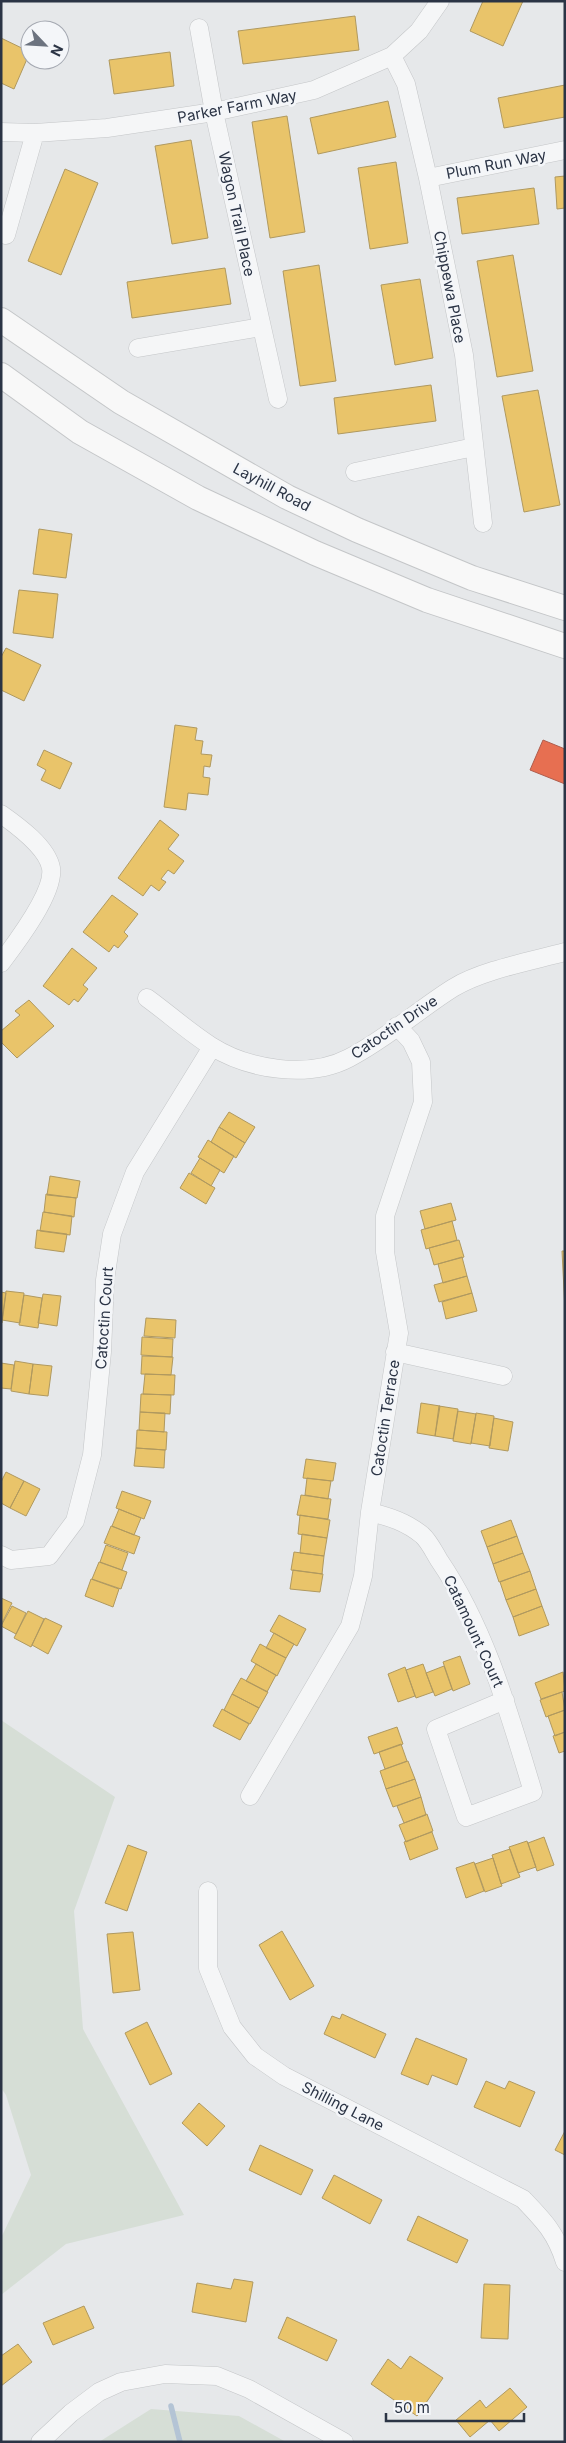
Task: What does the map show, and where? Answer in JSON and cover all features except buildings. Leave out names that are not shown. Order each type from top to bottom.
[{"type":"main road","name":"Layhill Road","points":[[1,320],[121,402],[287,497],[357,530],[472,578],[565,608]]},
{"type":"main road","points":[[1,375],[80,432],[198,498],[315,553],[427,600],[565,646]]},
{"type":"street","name":"Parker Farm Way","points":[[1,132],[35,133],[107,128],[214,112],[314,90],[392,56],[419,31],[440,1]]},
{"type":"street","name":"Wagon Trail Place","points":[[199,28],[214,112],[278,400]]},
{"type":"street","name":"Chippewa Place","points":[[392,56],[406,84],[428,178],[464,355],[484,524]]},
{"type":"street","points":[[6,235],[35,133]]},
{"type":"street","name":"Plum Run Way","points":[[428,178],[565,150]]},
{"type":"street","points":[[138,348],[261,327]]},
{"type":"street","points":[[355,472],[474,447]]},
{"type":"street","points":[[1,814],[38,845],[51,868],[47,894],[1,963]]},
{"type":"street","name":"Catoctin Drive","points":[[147,998],[212,1046],[237,1058],[286,1071],[326,1067],[349,1058],[455,987],[497,970],[565,952]]},
{"type":"street","name":"Catoctin Terrace","points":[[250,1796],[350,1626],[363,1576],[370,1512],[399,1333],[385,1252],[385,1216],[423,1102],[421,1062],[411,1041],[398,1026]]},
{"type":"street","name":"Catoctin Court","points":[[1,1555],[10,1560],[49,1556],[75,1521],[92,1455],[102,1352],[105,1280],[112,1234],[135,1172],[212,1046]]},
{"type":"street","points":[[395,1352],[502,1376]]},
{"type":"street","name":"Catamount Court","points":[[370,1512],[398,1519],[423,1536],[452,1579],[466,1605],[505,1700],[533,1792],[466,1817],[436,1729],[505,1700]]},
{"type":"street","name":"Shilling Lane","points":[[208,1890],[208,1968],[232,2027],[255,2056],[284,2076],[523,2199],[548,2225],[558,2242],[565,2262]]},
{"type":"street","points":[[40,2442],[71,2413],[99,2392],[122,2382],[165,2374],[217,2376],[248,2389],[344,2442]]},
{"type":"shaded area","points":[[1,1720],[115,1797],[74,1911],[83,2029],[184,2215],[66,2244],[1,2295],[1,2238],[31,2175],[6,2095],[1,2088]]},
{"type":"shaded area","points":[[151,2409],[239,2416],[286,2442],[99,2442]]},
{"type":"waterway","points":[[171,2406],[180,2442]]}]
